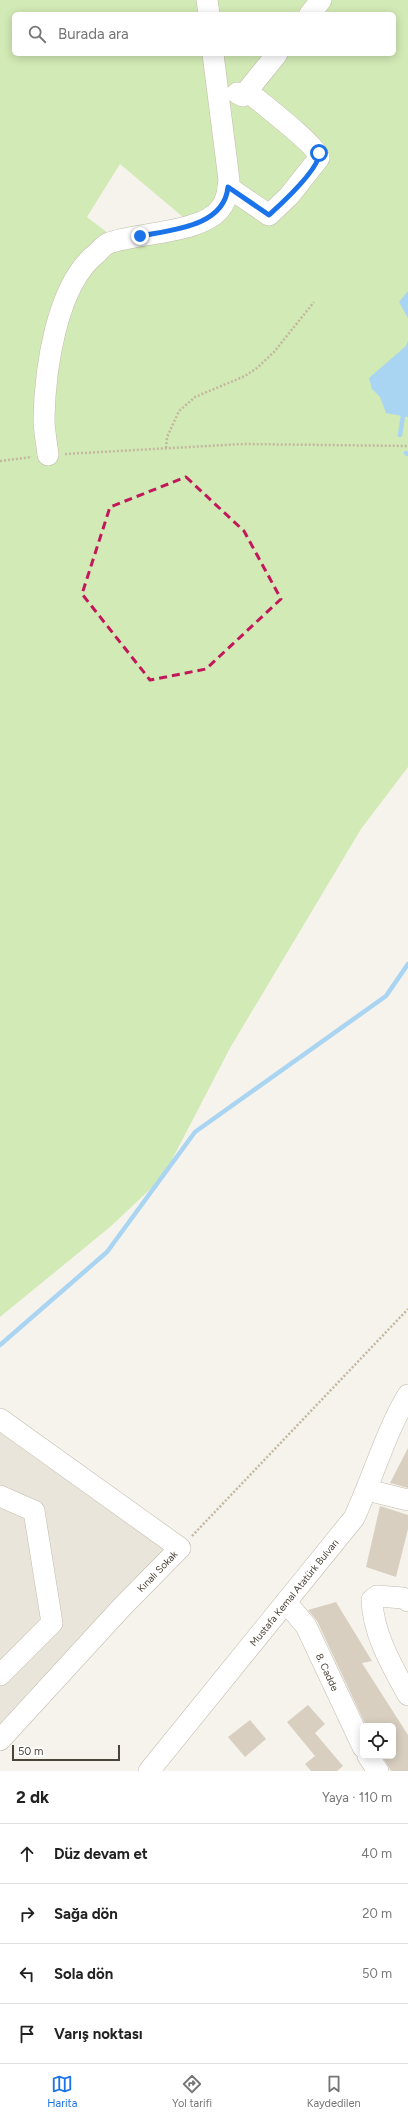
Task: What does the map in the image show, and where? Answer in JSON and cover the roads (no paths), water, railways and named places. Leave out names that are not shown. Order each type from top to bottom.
[{"type":"street","points":[[207,0],[209,12]]},
{"type":"street","points":[[312,12],[321,0]]},
{"type":"street","points":[[48,456],[44,421],[47,382],[59,320],[75,278],[89,259],[108,244],[173,230],[205,220],[220,209],[227,195],[229,180],[215,82],[213,56]]},
{"type":"street","points":[[215,82],[243,96],[275,56]]},
{"type":"street","points":[[228,187],[269,215],[289,196],[319,158],[319,153],[309,143],[247,91]]},
{"type":"street","name":"Mustafa Kemal Atatürk Bulvarı","points":[[149,1771],[354,1518],[367,1490],[397,1413],[408,1395]]},
{"type":"street","name":"Kınalı Sokak","points":[[0,1740],[122,1607],[180,1548],[1,1423]]},
{"type":"street","points":[[367,1490],[408,1500]]},
{"type":"street","points":[[0,1496],[34,1512],[52,1623],[0,1675]]},
{"type":"street","points":[[408,1601],[403,1598],[377,1596],[372,1600],[372,1616],[388,1658],[408,1695]]},
{"type":"street","name":"8. Cadde","points":[[286,1602],[306,1626],[360,1741]]},
{"type":"street","points":[[370,1759],[378,1771]]},
{"type":"water","points":[[408,291],[408,318],[399,302]]},
{"type":"water","points":[[408,341],[408,417],[386,413],[380,397],[372,389],[369,378],[406,346]]},
{"type":"waterway","points":[[400,435],[403,416]]},
{"type":"waterway","points":[[0,1345],[107,1252],[195,1132],[386,996],[408,964]]}]
